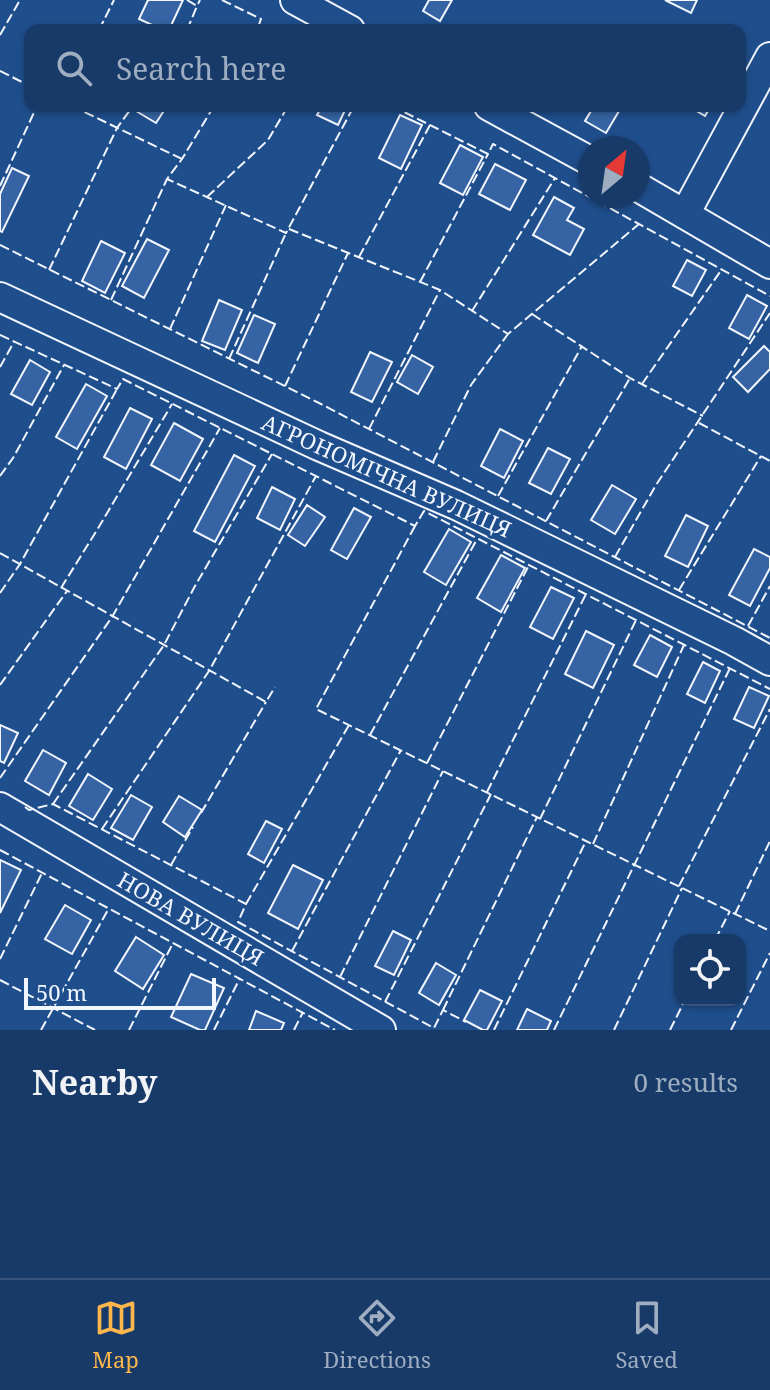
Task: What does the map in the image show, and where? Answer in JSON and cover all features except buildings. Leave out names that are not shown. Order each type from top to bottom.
[{"type":"street","points":[[295,0],[339,24]]},
{"type":"street","points":[[746,101],[770,57]]},
{"type":"street","points":[[500,112],[578,154]]},
{"type":"street","points":[[685,214],[740,112]]},
{"type":"street","points":[[650,194],[770,264]]},
{"type":"street","name":"АГРОНОМІЧНА ВУЛИЦЯ","points":[[0,297],[319,446],[456,505],[770,661]]},
{"type":"street","name":"НОВА ВУЛИЦЯ","points":[[0,807],[381,1030]]},
{"type":"fence","points":[[0,35],[20,0]]},
{"type":"fence","points":[[102,24],[114,0]]},
{"type":"fence","points":[[187,0],[197,6],[200,0]]},
{"type":"fence","points":[[222,0],[261,19],[259,24]]},
{"type":"fence","points":[[190,24],[197,6]]},
{"type":"fence","points":[[0,71],[24,83]]},
{"type":"fence","points":[[0,186],[34,112]]},
{"type":"fence","points":[[84,112],[182,159]]},
{"type":"fence","points":[[49,270],[117,128],[129,112]]},
{"type":"fence","points":[[210,112],[167,179],[286,233],[351,112]]},
{"type":"fence","points":[[207,197],[268,140],[284,112]]},
{"type":"fence","points":[[404,112],[488,154],[493,144],[770,296]]},
{"type":"fence","points":[[359,257],[430,125]]},
{"type":"fence","points":[[420,282],[488,154]]},
{"type":"fence","points":[[472,311],[555,178]]},
{"type":"fence","points":[[111,300],[167,179]]},
{"type":"fence","points":[[170,329],[226,205]]},
{"type":"fence","points":[[289,229],[440,290],[508,334],[639,224]]},
{"type":"fence","points":[[229,359],[286,233]]},
{"type":"fence","points":[[0,245],[319,403],[770,638]]},
{"type":"fence","points":[[285,386],[348,253]]},
{"type":"fence","points":[[642,384],[722,269]]},
{"type":"fence","points":[[369,429],[440,290]]},
{"type":"fence","points":[[615,557],[656,485],[770,313]]},
{"type":"fence","points":[[532,314],[630,378],[703,416]]},
{"type":"fence","points":[[433,462],[471,385],[508,334]]},
{"type":"fence","points":[[0,335],[117,389],[123,379],[415,526],[424,511],[770,689]]},
{"type":"fence","points":[[0,367],[14,342]]},
{"type":"fence","points":[[498,496],[582,346]]},
{"type":"fence","points":[[0,476],[64,365]]},
{"type":"fence","points":[[546,521],[630,378]]},
{"type":"fence","points":[[0,593],[20,564],[117,389]]},
{"type":"fence","points":[[61,588],[172,404]]},
{"type":"fence","points":[[699,423],[770,461]]},
{"type":"fence","points":[[0,778],[112,617],[220,428]]},
{"type":"fence","points":[[53,804],[164,645],[272,454]]},
{"type":"fence","points":[[679,590],[761,456]]},
{"type":"fence","points":[[102,829],[209,671],[316,476]]},
{"type":"fence","points":[[415,526],[316,709],[770,931]]},
{"type":"fence","points":[[370,735],[477,539]]},
{"type":"fence","points":[[0,553],[266,702],[275,687]]},
{"type":"fence","points":[[427,763],[529,565]]},
{"type":"fence","points":[[748,626],[770,586]]},
{"type":"fence","points":[[0,685],[67,591]]},
{"type":"fence","points":[[487,792],[586,594]]},
{"type":"fence","points":[[540,819],[636,620]]},
{"type":"fence","points":[[593,844],[684,645]]},
{"type":"fence","points":[[554,1030],[730,668]]},
{"type":"fence","points":[[201,813],[266,702]]},
{"type":"fence","points":[[679,886],[770,709]]},
{"type":"fence","points":[[246,904],[349,725]]},
{"type":"fence","points":[[292,951],[401,750]]},
{"type":"fence","points":[[340,977],[443,771]]},
{"type":"fence","points":[[385,1002],[491,794]]},
{"type":"fence","points":[[25,807],[29,810],[53,804],[246,904],[238,922],[434,1028],[443,1010],[466,1022]]},
{"type":"fence","points":[[443,1010],[537,817]]},
{"type":"fence","points":[[171,865],[193,827]]},
{"type":"fence","points":[[494,1030],[586,841]]},
{"type":"fence","points":[[735,914],[770,841]]},
{"type":"fence","points":[[0,850],[335,1030]]},
{"type":"fence","points":[[0,959],[42,873]]},
{"type":"fence","points":[[614,1030],[682,888]]},
{"type":"fence","points":[[41,1030],[109,908]]},
{"type":"fence","points":[[718,934],[730,911]]},
{"type":"fence","points":[[129,1030],[173,943]]},
{"type":"fence","points":[[731,1030],[770,953]]},
{"type":"fence","points":[[214,1030],[240,978]]},
{"type":"fence","points":[[0,980],[95,1030]]},
{"type":"fence","points":[[670,1030],[682,1006]]},
{"type":"fence","points":[[294,1030],[303,1012]]}]
